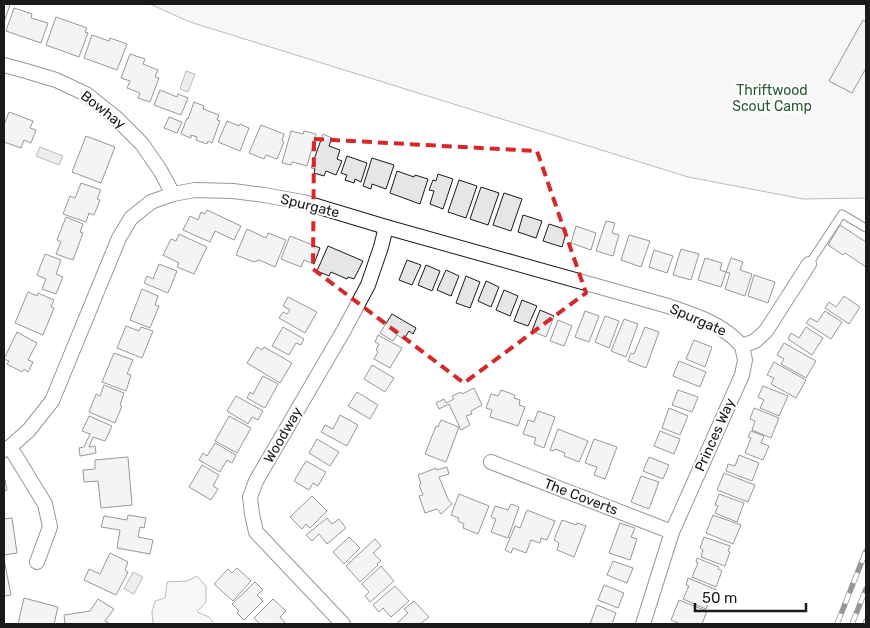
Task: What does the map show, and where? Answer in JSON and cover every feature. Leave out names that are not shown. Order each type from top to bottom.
[{"type":"street","name":"Bowhay","points":[[4,65],[56,80],[86,94],[115,117],[142,144],[160,170],[173,194]]},
{"type":"street","name":"Spurgate","points":[[7,449],[29,430],[52,401],[119,238],[131,218],[151,202],[173,194],[195,190],[234,191],[303,202],[668,306],[722,328],[742,346]]},
{"type":"street","name":"Woodway","points":[[343,624],[256,532],[250,497],[256,481],[368,285],[386,227]]},
{"type":"street","points":[[742,346],[755,340],[766,331],[809,264]]},
{"type":"street","name":"Princes Way","points":[[643,624],[672,532],[742,375],[745,360],[742,346]]},
{"type":"street","points":[[7,449],[45,504],[50,528],[37,562]]},
{"type":"street","name":"The Coverts","points":[[491,462],[672,532]]},
{"type":"lane","points":[[809,264],[842,214],[866,228]]},
{"type":"highlighted area","points":[[314,139],[537,151],[586,293],[464,383],[313,269]]},
{"type":"shaded area","name":"Thriftwood Scout Camp","points":[[150,4],[866,4],[866,198],[803,199],[688,177],[190,22]]},
{"type":"shaded area","points":[[186,71],[195,74],[188,92],[180,89]]},
{"type":"shaded area","points":[[40,147],[63,156],[59,165],[36,156]]},
{"type":"shaded area","points":[[133,572],[143,577],[134,594],[124,589]]},
{"type":"shaded area","points":[[197,576],[206,586],[206,602],[197,612],[209,617],[214,624],[153,624],[152,612],[155,601],[165,598],[167,582],[187,581]]},
{"type":"building","points":[[4,4],[10,5],[4,22]]},
{"type":"building","points":[[14,8],[32,14],[31,18],[48,23],[41,43],[6,31]]},
{"type":"building","points":[[56,17],[87,28],[85,32],[88,33],[79,57],[46,45]]},
{"type":"building","points":[[863,20],[866,22],[866,68],[852,93],[829,81]]},
{"type":"building","points":[[92,35],[109,41],[110,38],[127,44],[117,70],[84,58]]},
{"type":"building","points":[[130,54],[145,59],[143,64],[158,70],[155,77],[159,78],[150,102],[138,98],[140,93],[127,88],[130,81],[121,78]]},
{"type":"building","points":[[160,90],[177,97],[178,94],[188,98],[181,115],[154,105]]},
{"type":"building","points":[[194,102],[204,106],[203,109],[219,115],[217,120],[220,121],[212,143],[208,141],[207,144],[196,140],[197,137],[191,135],[191,138],[181,134]]},
{"type":"building","points":[[9,112],[33,121],[30,128],[36,130],[31,143],[24,140],[21,148],[4,142],[4,125]]},
{"type":"building","points":[[169,117],[182,122],[177,133],[164,128]]},
{"type":"building","points":[[227,121],[249,128],[240,151],[218,142]]},
{"type":"building","points":[[261,125],[284,134],[282,141],[284,142],[277,159],[266,155],[264,159],[249,153]]},
{"type":"building","points":[[291,131],[303,134],[304,131],[316,134],[307,166],[292,162],[291,165],[282,163]]},
{"type":"building","points":[[323,134],[332,138],[329,146],[340,150],[337,159],[342,161],[336,175],[326,171],[324,176],[314,173],[315,169],[311,168]]},
{"type":"building","points":[[86,136],[115,147],[101,183],[72,172]]},
{"type":"building","points":[[347,156],[367,163],[361,182],[355,179],[354,183],[345,180],[347,175],[341,173]]},
{"type":"building","points":[[372,158],[394,165],[386,189],[372,184],[371,189],[363,186]]},
{"type":"building","points":[[397,171],[414,177],[415,175],[428,179],[420,204],[390,193]]},
{"type":"building","points":[[438,174],[453,179],[443,209],[430,204],[434,191],[429,190],[433,180],[436,181]]},
{"type":"building","points":[[459,180],[477,186],[466,218],[448,212]]},
{"type":"building","points":[[81,183],[101,190],[97,199],[100,200],[94,215],[89,213],[86,222],[63,214],[70,196],[75,198]]},
{"type":"building","points":[[481,187],[499,193],[488,225],[470,219]]},
{"type":"building","points":[[504,193],[522,199],[511,231],[493,225]]},
{"type":"building","points":[[207,210],[241,226],[234,240],[215,231],[210,242],[183,230],[190,216],[198,220],[201,212],[205,214]]},
{"type":"building","points":[[523,215],[542,221],[536,238],[518,232]]},
{"type":"building","points":[[66,217],[83,224],[80,232],[83,233],[73,260],[56,254],[61,242],[57,240]]},
{"type":"building","points":[[606,221],[615,223],[612,233],[619,235],[613,256],[596,251]]},
{"type":"building","points":[[549,224],[567,230],[562,247],[543,241]]},
{"type":"building","points":[[840,225],[866,242],[866,267],[845,253],[843,255],[828,245]]},
{"type":"building","points":[[576,226],[596,233],[591,250],[571,243]]},
{"type":"building","points":[[247,229],[266,238],[268,233],[286,240],[275,267],[259,260],[254,262],[236,255]]},
{"type":"building","points":[[179,234],[207,247],[194,274],[177,267],[179,263],[163,255],[171,239],[176,241]]},
{"type":"building","points":[[629,235],[650,241],[641,267],[621,260]]},
{"type":"building","points":[[290,236],[320,248],[314,264],[304,260],[301,267],[281,259]]},
{"type":"building","points":[[328,246],[363,261],[354,279],[348,277],[347,279],[331,272],[329,276],[317,271]]},
{"type":"building","points":[[681,249],[699,254],[691,280],[673,275]]},
{"type":"building","points":[[654,250],[673,256],[667,273],[649,267]]},
{"type":"building","points":[[45,254],[61,260],[56,274],[63,277],[56,294],[42,289],[46,279],[37,275]]},
{"type":"building","points":[[705,258],[722,263],[720,270],[726,272],[721,287],[698,280]]},
{"type":"building","points":[[731,258],[743,262],[740,270],[752,274],[745,296],[725,289],[730,273],[726,272]]},
{"type":"building","points":[[407,260],[421,265],[412,285],[399,280]]},
{"type":"building","points":[[159,264],[177,271],[168,293],[144,283],[147,276],[153,279]]},
{"type":"building","points":[[426,265],[440,271],[432,291],[418,285]]},
{"type":"building","points":[[446,270],[459,276],[451,296],[437,290]]},
{"type":"building","points":[[754,275],[775,282],[768,303],[748,296]]},
{"type":"building","points":[[466,276],[480,282],[470,308],[456,303]]},
{"type":"building","points":[[486,281],[499,287],[491,307],[478,301]]},
{"type":"building","points":[[142,289],[158,296],[155,305],[159,306],[150,328],[130,320]]},
{"type":"building","points":[[504,290],[518,296],[510,316],[496,310]]},
{"type":"building","points":[[28,292],[37,296],[38,293],[54,300],[51,307],[54,308],[43,335],[15,323]]},
{"type":"building","points":[[844,296],[860,307],[849,324],[825,308],[829,302],[836,307]]},
{"type":"building","points":[[288,297],[317,312],[305,333],[279,318],[283,312],[287,314],[290,310],[283,306]]},
{"type":"building","points":[[522,300],[537,306],[528,326],[514,321]]},
{"type":"building","points":[[540,310],[554,316],[546,337],[532,331]]},
{"type":"building","points":[[585,311],[599,316],[589,342],[575,337]]},
{"type":"building","points":[[825,311],[842,322],[831,339],[806,323],[810,318],[817,322]]},
{"type":"building","points":[[392,314],[416,328],[413,334],[409,331],[404,339],[397,335],[393,341],[380,333]]},
{"type":"building","points":[[605,316],[619,321],[609,348],[595,342]]},
{"type":"building","points":[[624,319],[638,324],[626,357],[611,351]]},
{"type":"building","points":[[558,320],[572,326],[564,346],[550,341]]},
{"type":"building","points":[[126,326],[139,331],[141,327],[153,331],[142,358],[117,348]]},
{"type":"building","points":[[283,327],[304,339],[301,345],[296,343],[289,355],[272,346]]},
{"type":"building","points":[[645,327],[659,332],[646,368],[628,361],[631,353],[634,354]]},
{"type":"building","points":[[806,327],[823,338],[812,355],[788,339],[791,333],[799,338]]},
{"type":"building","points":[[17,332],[37,343],[28,360],[33,362],[28,372],[24,369],[22,372],[7,364],[9,361],[4,359]]},
{"type":"building","points":[[378,335],[402,348],[390,368],[374,359],[378,352],[376,350],[379,344],[375,342]]},
{"type":"building","points":[[694,340],[712,347],[705,367],[686,359]]},
{"type":"building","points":[[784,343],[816,361],[806,378],[781,364],[784,359],[777,355]]},
{"type":"building","points":[[257,347],[262,350],[264,347],[292,363],[280,383],[247,363]]},
{"type":"building","points":[[114,353],[133,360],[127,374],[131,375],[126,391],[102,382]]},
{"type":"building","points":[[679,361],[706,372],[700,387],[673,376]]},
{"type":"building","points":[[774,362],[806,380],[796,398],[771,384],[774,378],[767,375]]},
{"type":"building","points":[[372,365],[394,378],[385,392],[364,379]]},
{"type":"building","points":[[263,376],[278,384],[265,408],[247,398],[250,392],[253,394]]},
{"type":"building","points":[[104,385],[124,393],[120,405],[122,406],[115,423],[89,412],[96,394],[100,396]]},
{"type":"building","points":[[763,386],[788,396],[779,416],[760,408],[764,400],[758,397]]},
{"type":"building","points":[[474,388],[482,405],[471,411],[472,414],[466,416],[470,425],[461,430],[449,404],[439,409],[436,403],[444,399],[446,403],[454,399],[452,396],[461,392],[462,394]]},
{"type":"building","points":[[501,390],[515,395],[514,398],[520,400],[519,405],[525,407],[518,426],[490,417],[492,410],[486,408],[491,394],[498,396]]},
{"type":"building","points":[[678,390],[698,397],[692,412],[672,405]]},
{"type":"building","points":[[357,392],[378,405],[370,419],[348,406]]},
{"type":"building","points":[[236,396],[263,411],[258,420],[252,417],[248,424],[227,411]]},
{"type":"building","points":[[669,408],[688,416],[680,435],[662,428]]},
{"type":"building","points":[[754,408],[779,418],[771,438],[752,430],[755,421],[750,419]]},
{"type":"building","points":[[538,411],[555,417],[544,448],[534,444],[536,438],[523,434],[528,420],[534,422]]},
{"type":"building","points":[[340,415],[358,425],[347,446],[321,432],[325,425],[333,429]]},
{"type":"building","points":[[89,416],[112,426],[105,441],[93,437],[89,447],[95,446],[96,453],[80,456],[79,448],[84,447],[90,434],[82,431]]},
{"type":"building","points":[[229,416],[251,428],[237,453],[215,441]]},
{"type":"building","points":[[441,420],[459,427],[446,462],[425,454],[436,426],[438,427]]},
{"type":"building","points":[[558,429],[588,441],[579,462],[564,456],[565,453],[555,449],[554,451],[550,450]]},
{"type":"building","points":[[660,431],[680,439],[674,454],[654,446]]},
{"type":"building","points":[[751,431],[764,436],[761,443],[769,446],[763,460],[745,453],[751,438],[748,437]]},
{"type":"building","points":[[317,439],[339,452],[330,466],[309,453]]},
{"type":"building","points":[[594,439],[617,447],[605,479],[594,475],[597,467],[585,463]]},
{"type":"building","points":[[215,443],[236,455],[232,463],[227,460],[220,472],[199,460],[203,453],[207,456]]},
{"type":"building","points":[[739,455],[759,463],[752,481],[726,471],[728,464],[735,466]]},
{"type":"building","points":[[128,457],[132,505],[101,508],[98,481],[84,482],[83,470],[95,469],[95,460]]},
{"type":"building","points":[[649,457],[669,465],[663,479],[643,471]]},
{"type":"building","points":[[306,461],[326,472],[318,486],[313,483],[309,490],[294,481]]},
{"type":"building","points":[[202,465],[219,475],[213,486],[218,489],[211,500],[189,487]]},
{"type":"building","points":[[447,467],[449,474],[439,477],[452,504],[441,514],[437,509],[425,513],[419,496],[423,495],[418,475],[436,468],[437,470]]},
{"type":"building","points":[[724,473],[755,485],[748,502],[717,490]]},
{"type":"building","points":[[641,476],[659,482],[649,509],[631,502]]},
{"type":"building","points":[[4,480],[7,490],[4,491]]},
{"type":"building","points":[[459,494],[489,506],[478,534],[463,528],[464,524],[458,521],[459,518],[451,515]]},
{"type":"building","points":[[719,494],[744,503],[737,522],[715,513],[718,506],[715,505]]},
{"type":"building","points":[[312,496],[327,511],[310,528],[306,524],[302,529],[290,517]]},
{"type":"building","points":[[511,504],[519,507],[508,538],[491,532],[496,519],[491,517],[495,506],[508,510]]},
{"type":"building","points":[[527,510],[555,521],[547,540],[541,538],[540,543],[531,540],[526,553],[513,548],[511,553],[505,550],[515,526],[520,528]]},
{"type":"building","points":[[128,515],[146,518],[144,528],[140,527],[138,537],[153,540],[150,554],[117,548],[120,530],[101,527],[104,516],[127,520]]},
{"type":"building","points":[[713,515],[741,525],[733,544],[706,533]]},
{"type":"building","points":[[12,518],[17,553],[4,555],[4,519]]},
{"type":"building","points":[[327,518],[332,524],[339,519],[346,528],[327,544],[319,534],[312,541],[306,535]]},
{"type":"building","points":[[562,520],[586,526],[574,557],[557,550],[559,543],[554,540]]},
{"type":"building","points":[[620,523],[635,528],[631,537],[637,539],[630,560],[609,553]]},
{"type":"building","points":[[349,537],[360,548],[344,564],[333,552]]},
{"type":"building","points":[[704,537],[730,546],[725,566],[701,557],[703,550],[700,548]]},
{"type":"building","points":[[375,539],[381,546],[373,553],[381,561],[360,582],[346,566]]},
{"type":"building","points":[[110,553],[128,562],[125,570],[128,572],[116,595],[84,580],[89,569],[100,574]]},
{"type":"building","points":[[697,558],[719,567],[718,569],[722,571],[716,587],[692,577],[698,563],[696,562]]},
{"type":"building","points":[[4,559],[11,595],[4,596]]},
{"type":"building","points":[[613,561],[633,568],[627,583],[607,575]]},
{"type":"building","points":[[381,566],[394,581],[370,602],[365,596],[369,592],[362,584]]},
{"type":"building","points":[[237,568],[251,581],[233,601],[214,584],[228,569],[232,573]]},
{"type":"building","points":[[688,578],[717,590],[714,597],[711,596],[706,609],[683,599],[689,586],[686,585]]},
{"type":"building","points":[[255,582],[263,590],[257,595],[263,601],[244,620],[232,604]]},
{"type":"building","points":[[604,585],[624,593],[618,608],[598,600]]},
{"type":"building","points":[[395,586],[409,601],[391,617],[383,608],[379,612],[373,605]]},
{"type":"building","points":[[24,598],[58,607],[54,624],[18,624]]},
{"type":"building","points":[[98,599],[114,609],[105,621],[110,624],[65,624],[64,615],[90,611]]},
{"type":"building","points":[[273,599],[286,611],[280,617],[286,624],[260,624],[254,618]]},
{"type":"building","points":[[679,600],[707,611],[702,624],[680,624],[671,620]]},
{"type":"building","points":[[414,601],[429,617],[420,624],[396,624],[408,613],[404,609]]},
{"type":"building","points":[[597,605],[616,613],[612,624],[590,624]]},
{"type":"railway","points":[[837,624],[866,551]]},
{"type":"railway","points":[[852,624],[866,589]]}]
